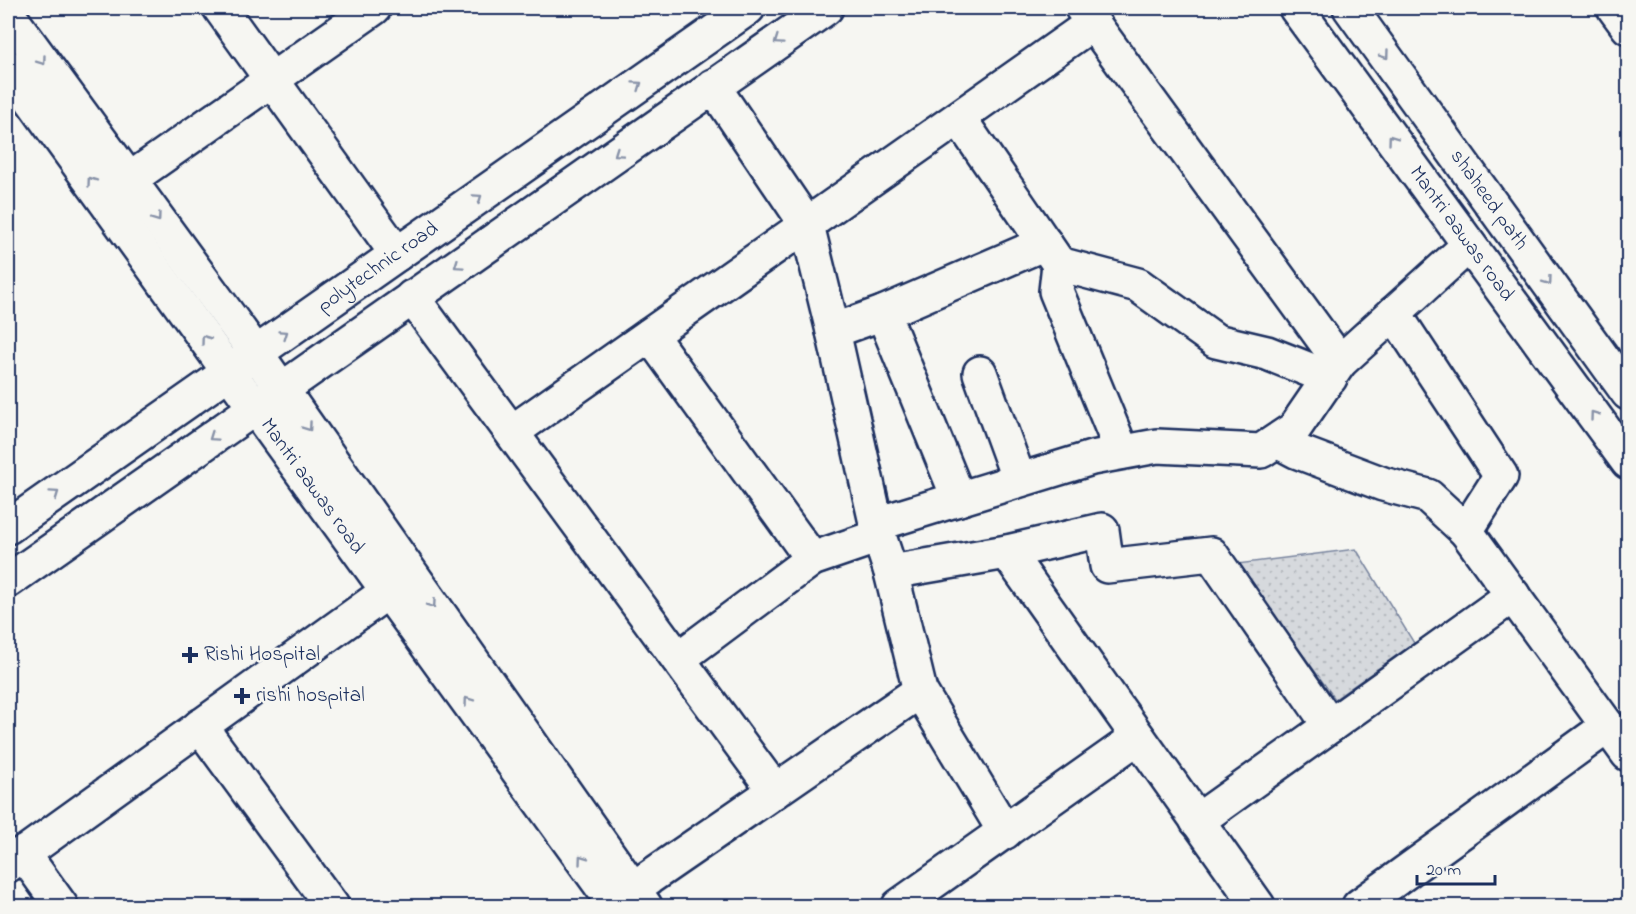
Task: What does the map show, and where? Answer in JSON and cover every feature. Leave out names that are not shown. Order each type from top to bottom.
[{"type":"street","points":[[220,8],[397,254]]},
{"type":"street","points":[[129,180],[374,8]]},
{"type":"street","name":"polytechnic road","points":[[8,527],[748,8]]},
{"type":"street","points":[[8,581],[826,8]]},
{"type":"street","name":"Mantri aawas road","points":[[1296,8],[1629,462]]},
{"type":"street","name":"shaheed path","points":[[1350,8],[1629,393]]},
{"type":"street","points":[[1614,8],[1629,27]]},
{"type":"street","points":[[8,14],[282,389],[400,583],[15,859],[61,906]]},
{"type":"street","points":[[512,432],[959,118],[1087,15],[1335,370]]},
{"type":"street","name":"Mantri aawas road","points":[[8,67],[255,408],[400,583],[627,901]]},
{"type":"street","points":[[713,86],[807,225],[878,530],[891,572],[920,692],[1005,832]]},
{"type":"street","points":[[959,118],[1052,253],[1056,291],[1122,452]]},
{"type":"street","points":[[678,659],[812,559],[878,530],[959,499],[1092,458],[1157,446],[1262,451],[1294,429],[1335,370],[1469,244]]},
{"type":"street","points":[[833,332],[1052,253],[1138,285],[1216,341],[1335,370]]},
{"type":"street","points":[[412,297],[775,790]]},
{"type":"street","points":[[883,313],[959,499]]},
{"type":"street","points":[[1394,313],[1501,476],[1466,531]]},
{"type":"street","points":[[650,335],[812,559]]},
{"type":"street","points":[[980,373],[1019,480]]},
{"type":"street","points":[[1276,441],[1296,451],[1383,484],[1428,496],[1466,531],[1629,754]]},
{"type":"street","points":[[891,572],[1007,552],[1102,530],[1107,566],[1210,554],[1330,726]]},
{"type":"street","points":[[1007,552],[1258,906]]},
{"type":"street","points":[[1197,821],[1513,595]]},
{"type":"street","points":[[627,901],[775,790],[920,692]]},
{"type":"street","points":[[200,726],[332,906]]},
{"type":"street","points":[[1359,906],[1608,726]]},
{"type":"street","points":[[899,906],[1138,737]]},
{"type":"shaded area","points":[[1356,549],[1414,643],[1335,699],[1237,564]]},
{"type":"place","name":"Rishi Hospital","points":[[190,655]]},
{"type":"place","name":"rishi hospital","points":[[242,696]]}]
